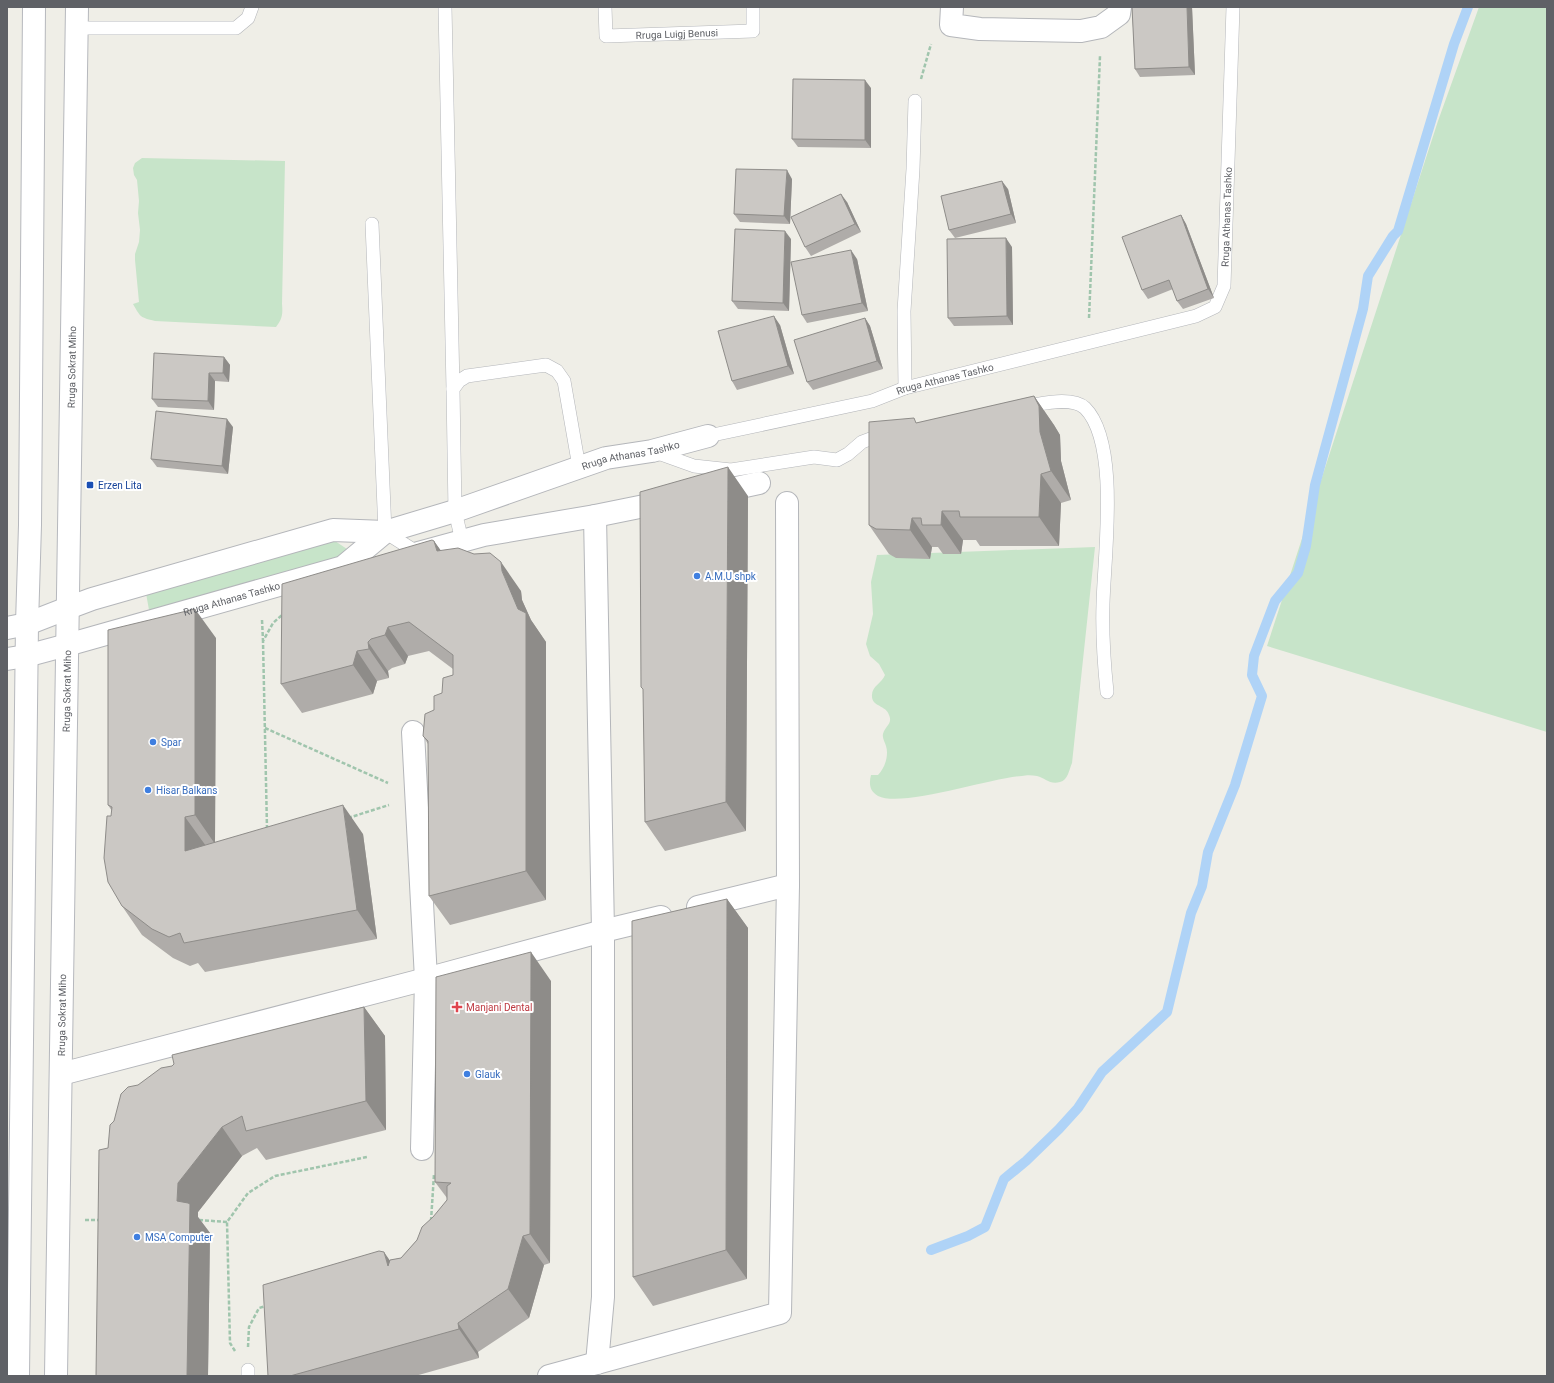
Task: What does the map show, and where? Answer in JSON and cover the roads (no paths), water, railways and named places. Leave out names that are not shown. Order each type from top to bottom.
[{"type":"street","points":[[18,1376],[17,626],[30,517],[34,7]]},
{"type":"street","points":[[951,16],[980,29],[1081,32],[1101,27],[1119,14],[1120,7]]},
{"type":"street","name":"Rruga Sokrat Miho","points":[[56,1376],[77,17]]},
{"type":"street","name":"Rruga Athanas Tashko","points":[[17,626],[92,599],[332,530],[385,532],[455,511],[606,458],[652,451],[708,436]]},
{"type":"street","points":[[418,553],[484,535],[595,516],[760,484]]},
{"type":"street","points":[[549,1376],[780,1313],[788,885],[787,503]]},
{"type":"street","points":[[595,516],[603,931],[603,1296],[597,1363]]},
{"type":"street","name":"Rruga Athanas Tashko","points":[[17,658],[343,567],[385,532]]},
{"type":"street","points":[[413,732],[426,979],[422,1149]]},
{"type":"street","points":[[61,1074],[426,979],[603,931],[788,885]]},
{"type":"lane","points":[[77,17],[236,28],[248,18],[252,7]]},
{"type":"lane","points":[[445,7],[455,511],[462,541]]},
{"type":"lane","name":"Rruga Luigj Benusi","points":[[605,7],[606,36],[753,31],[752,7]]},
{"type":"lane","name":"Rruga Athanas Tashko","points":[[708,436],[872,401],[905,388],[1196,316],[1215,307],[1224,286],[1233,7]]},
{"type":"lane","points":[[905,388],[904,311],[913,169],[915,101]]},
{"type":"lane","points":[[372,224],[385,532],[418,553]]},
{"type":"lane","points":[[453,389],[459,381],[467,376],[546,365],[557,371],[564,381],[579,467]]},
{"type":"lane","points":[[1015,409],[1041,403],[1073,402],[1084,407],[1095,423],[1102,446],[1108,489],[1103,604],[1104,664],[1107,692]]},
{"type":"lane","points":[[652,451],[694,466],[732,470],[814,458],[837,460],[848,454],[862,442],[878,436],[893,434]]},
{"type":"waterway","points":[[931,1250],[968,1236],[985,1227],[1004,1179],[1026,1161],[1059,1129],[1078,1108],[1102,1072],[1167,1012],[1191,913],[1202,886],[1208,852],[1235,785],[1262,696],[1252,675],[1254,656],[1275,601],[1298,573],[1306,546],[1315,485],[1363,309],[1368,276],[1393,236],[1398,231],[1454,44],[1468,7]]},
{"type":"place","name":"Erzen Lita","points":[[90,485]]},
{"type":"place","name":"A.M.U shpk","points":[[697,576]]},
{"type":"place","name":"Spar","points":[[153,742]]},
{"type":"place","name":"Hisar Balkans","points":[[148,790]]},
{"type":"place","name":"Manjani Dental","points":[[457,1007]]},
{"type":"place","name":"Glauk","points":[[467,1074]]},
{"type":"place","name":"MSA Computer","points":[[137,1237]]}]
